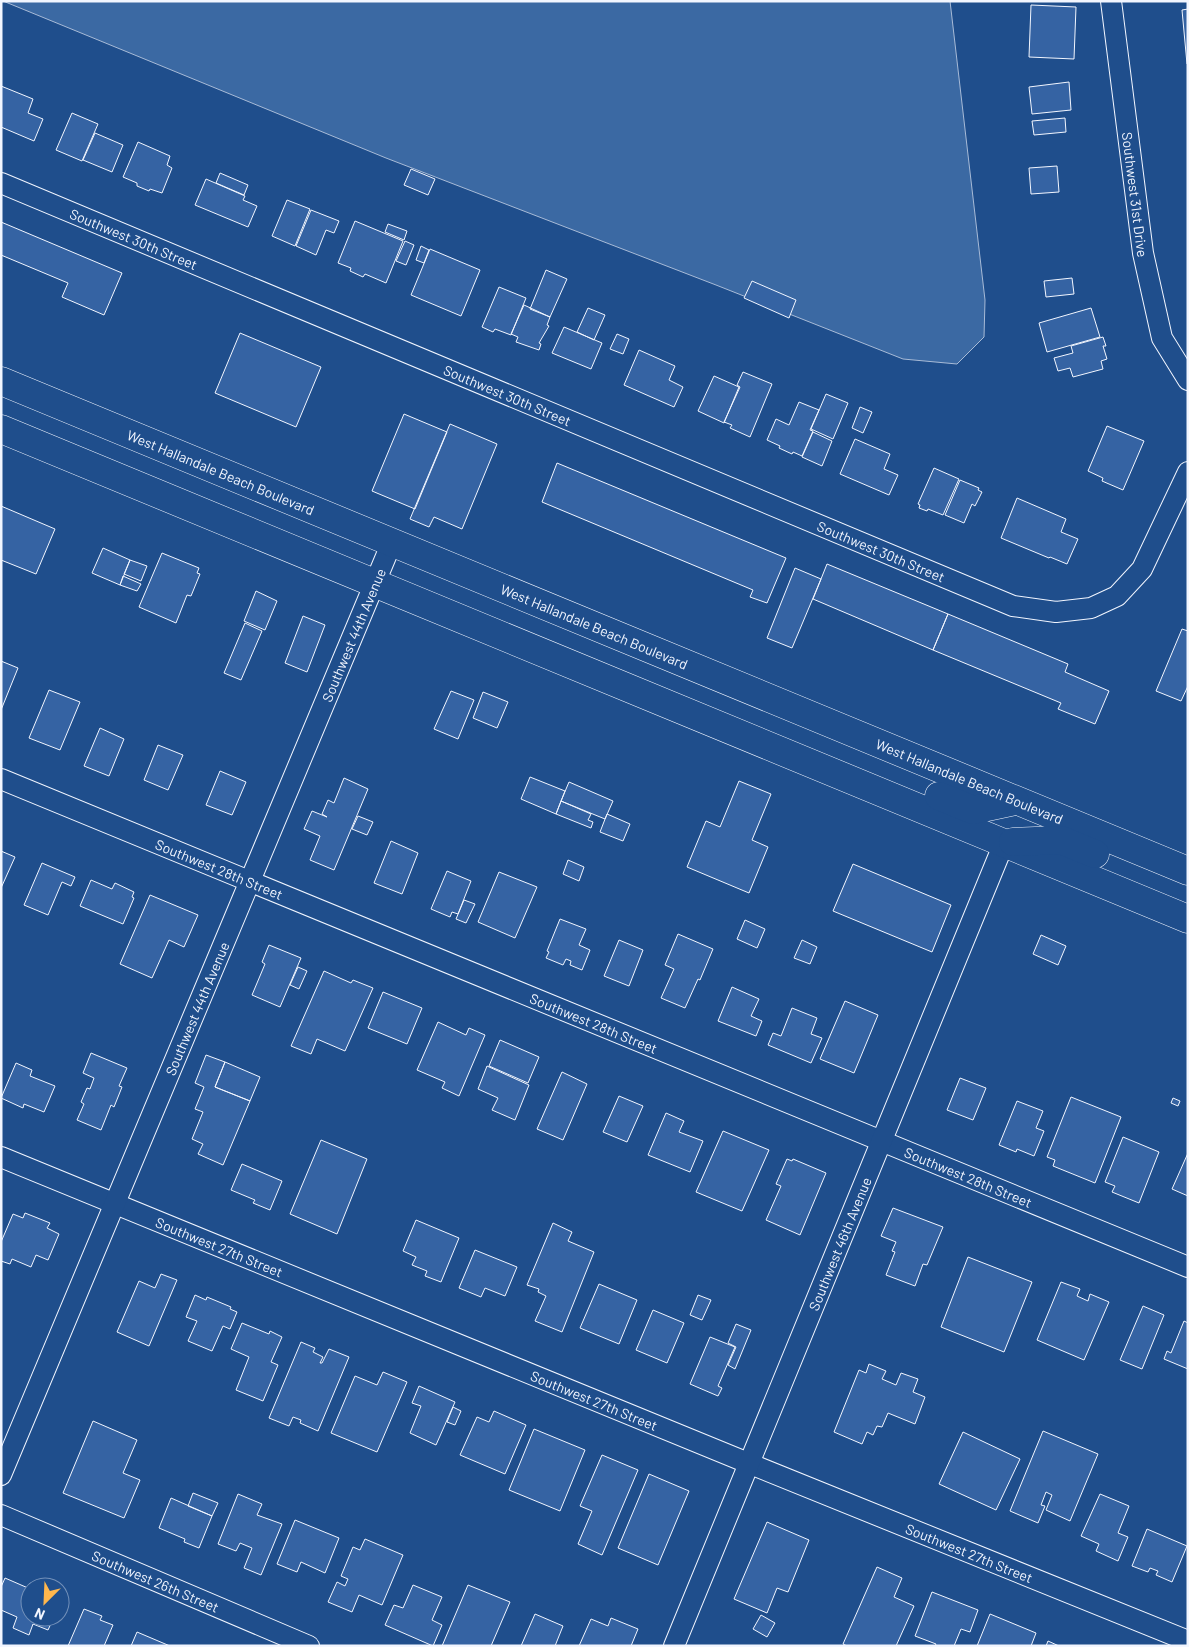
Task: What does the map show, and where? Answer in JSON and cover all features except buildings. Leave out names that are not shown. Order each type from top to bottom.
[{"type":"main road","name":"West Hallandale Beach Boulevard","points":[[1,381],[1188,871]]},
{"type":"main road","points":[[1,429],[1188,919]]},
{"type":"main road","points":[[798,758],[838,754],[973,810],[1015,801]]},
{"type":"main road","points":[[1004,843],[1061,840],[1188,891]]},
{"type":"street","name":"Southwest 31st Drive","points":[[1111,1],[1143,253],[1162,338],[1188,380]]},
{"type":"street","name":"Southwest 30th Street","points":[[1,182],[1013,606],[1056,612],[1091,608],[1117,596],[1142,570],[1188,472]]},
{"type":"street","name":"Southwest 44th Avenue","points":[[1,1475],[392,542]]},
{"type":"street","name":"Southwest 28th Street","points":[[1,779],[1188,1267]]},
{"type":"street","name":"Southwest 46th Avenue","points":[[674,1646],[1004,843]]},
{"type":"street","name":"Southwest 27th Street","points":[[1,1157],[748,1464],[1188,1641]]},
{"type":"street","name":"Southwest 26th Street","points":[[1,1515],[309,1646]]},
{"type":"water","points":[[3,1],[950,1],[985,300],[984,337],[957,364],[903,359],[386,158]]}]
